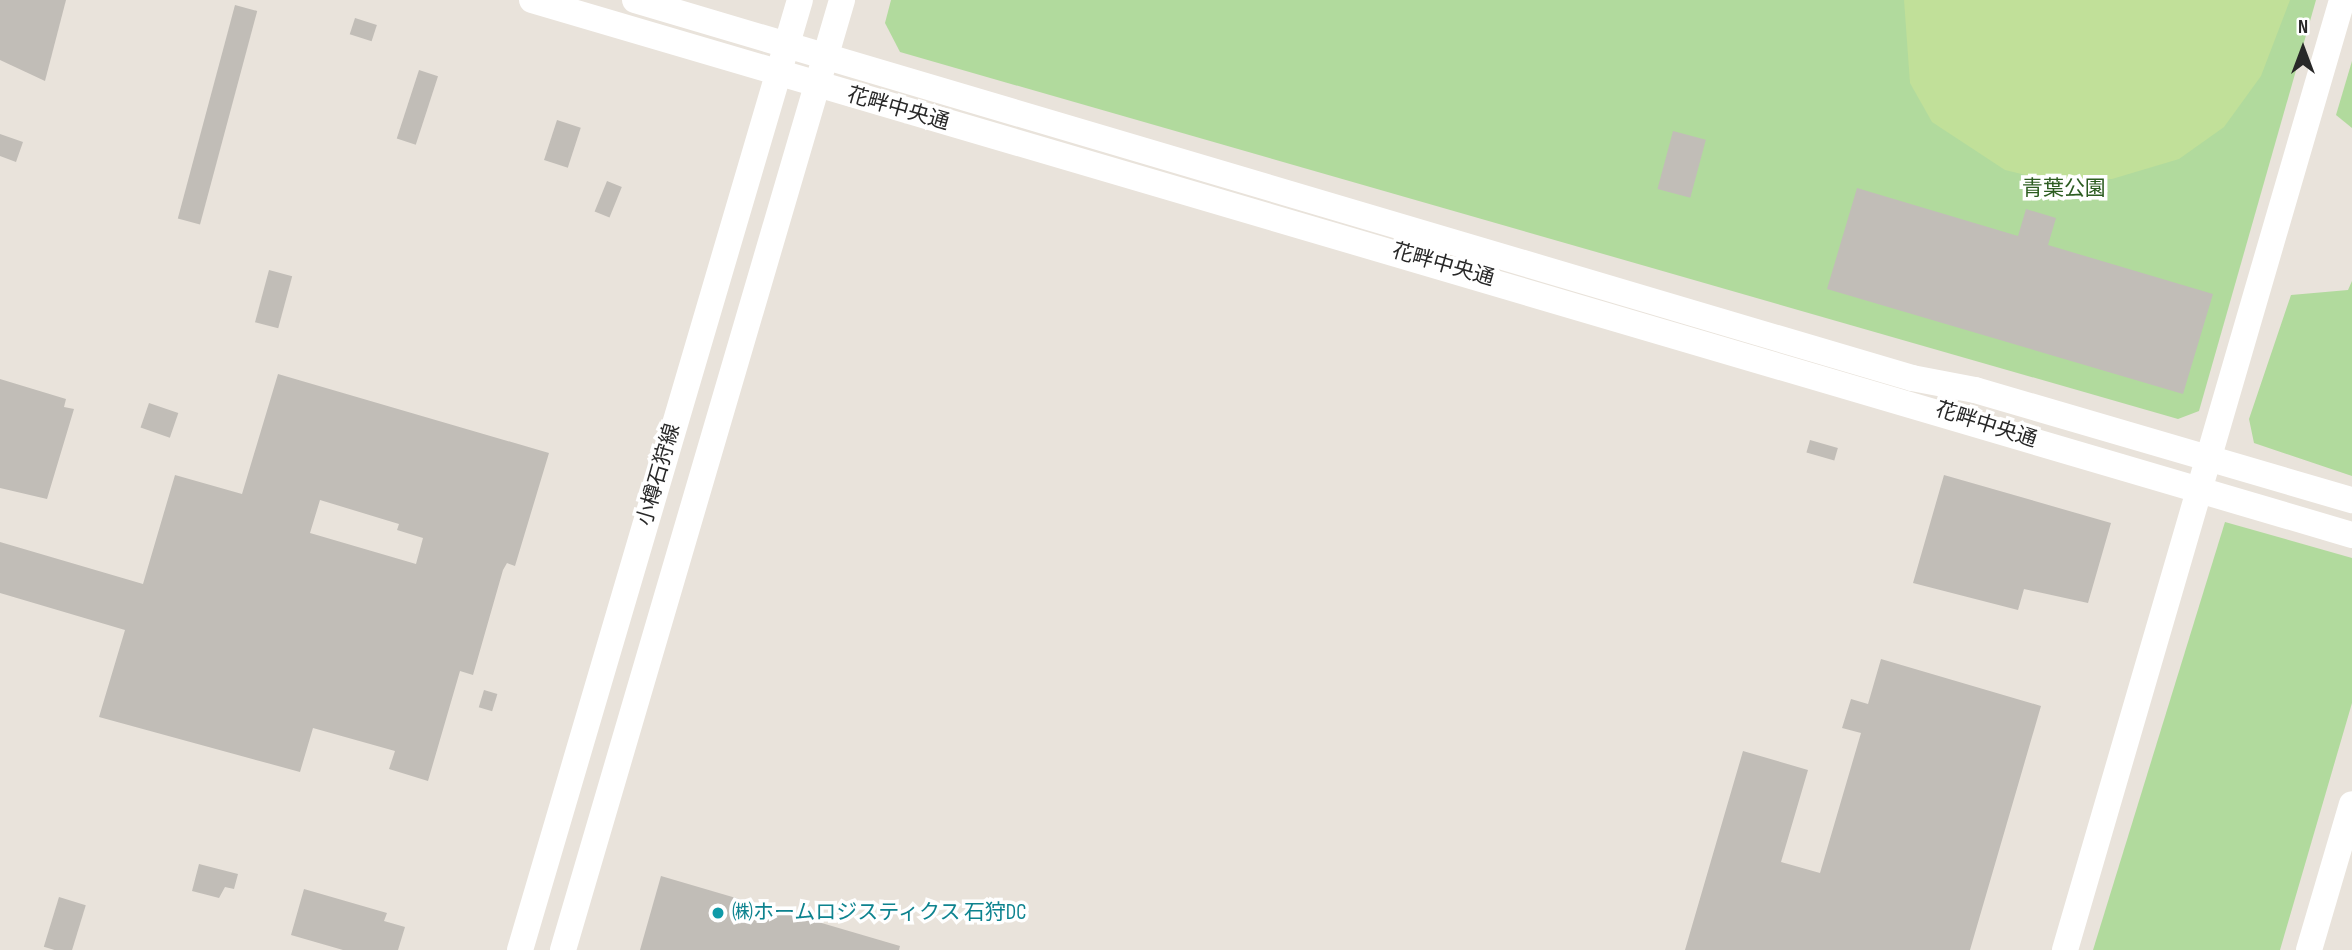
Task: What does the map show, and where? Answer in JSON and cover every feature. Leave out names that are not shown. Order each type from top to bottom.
[{"type":"street","name":"花畔中央通","points":[[532,0],[777,74],[1091,160],[2352,535]]},
{"type":"street","name":"花畔中央通","points":[[635,0],[1912,378],[2209,458],[2352,500]]},
{"type":"street","name":"小樽石狩線","points":[[520,950],[800,0]]},
{"type":"street","name":"小樽石狩線","points":[[563,950],[842,0]]},
{"type":"street","points":[[2065,950],[2342,0]]},
{"type":"street","points":[[2309,950],[2352,804]]},
{"type":"green space","name":"青葉公園","points":[[891,0],[2316,0],[2199,411],[2178,419],[900,52],[885,23]]},
{"type":"green space","points":[[1904,0],[2290,0],[2261,76],[2224,127],[2179,159],[2112,179],[2050,181],[2005,170],[1932,122],[1910,83]]},
{"type":"green space","points":[[2352,61],[2352,128],[2336,115]]},
{"type":"green space","points":[[2352,281],[2352,476],[2254,443],[2249,419],[2291,295],[2348,290]]},
{"type":"green space","points":[[2225,522],[2352,558],[2352,703],[2280,950],[2093,950]]},
{"type":"building","points":[[0,0],[66,0],[45,81],[0,60]]},
{"type":"building","points":[[235,5],[257,11],[200,224],[178,218]]},
{"type":"building","points":[[355,18],[377,25],[372,41],[350,34]]},
{"type":"building","points":[[419,70],[438,76],[416,145],[397,138]]},
{"type":"building","points":[[557,120],[581,128],[568,168],[544,160]]},
{"type":"building","points":[[1673,131],[1706,140],[1690,198],[1657,189]]},
{"type":"building","points":[[0,134],[23,142],[16,162],[0,156]]},
{"type":"building","points":[[607,181],[622,187],[609,218],[595,212]]},
{"type":"building","points":[[1857,188],[2018,236],[2026,209],[2056,218],[2048,245],[2213,294],[2183,394],[1827,289]]},
{"type":"building","points":[[269,270],[292,276],[278,328],[255,322]]},
{"type":"building","points":[[278,374],[549,453],[515,566],[507,563],[503,570],[473,675],[460,671],[428,781],[389,769],[395,751],[313,728],[300,772],[99,717],[125,630],[0,593],[0,542],[143,584],[175,475],[242,494]],"holes":[[[320,500],[399,524],[397,530],[423,538],[416,564],[310,533]]]},
{"type":"building","points":[[0,379],[66,399],[64,407],[74,409],[47,499],[0,488]]},
{"type":"building","points":[[149,403],[178,413],[170,438],[141,428]]},
{"type":"building","points":[[1810,440],[1838,448],[1834,460],[1806,452]]},
{"type":"building","points":[[1944,475],[2111,523],[2088,603],[2024,589],[2018,610],[1913,583]]},
{"type":"building","points":[[1881,659],[2041,706],[1970,950],[1685,950],[1743,751],[1808,770],[1781,862],[1820,873],[1861,733],[1842,728],[1851,699],[1868,704]]},
{"type":"building","points":[[484,690],[497,694],[492,711],[479,707]]},
{"type":"building","points":[[199,864],[238,874],[234,889],[225,887],[219,898],[192,891]]},
{"type":"building","name":"㈱ホームロジスティクス 石狩DC","points":[[661,876],[900,946],[899,950],[640,950]]},
{"type":"building","points":[[304,889],[387,913],[384,921],[405,927],[398,950],[343,950],[291,935]]},
{"type":"building","points":[[59,897],[86,905],[72,950],[44,947]]},
{"type":"place","name":"㈱ホームロジスティクス 石狩DC","points":[[718,913]]}]
